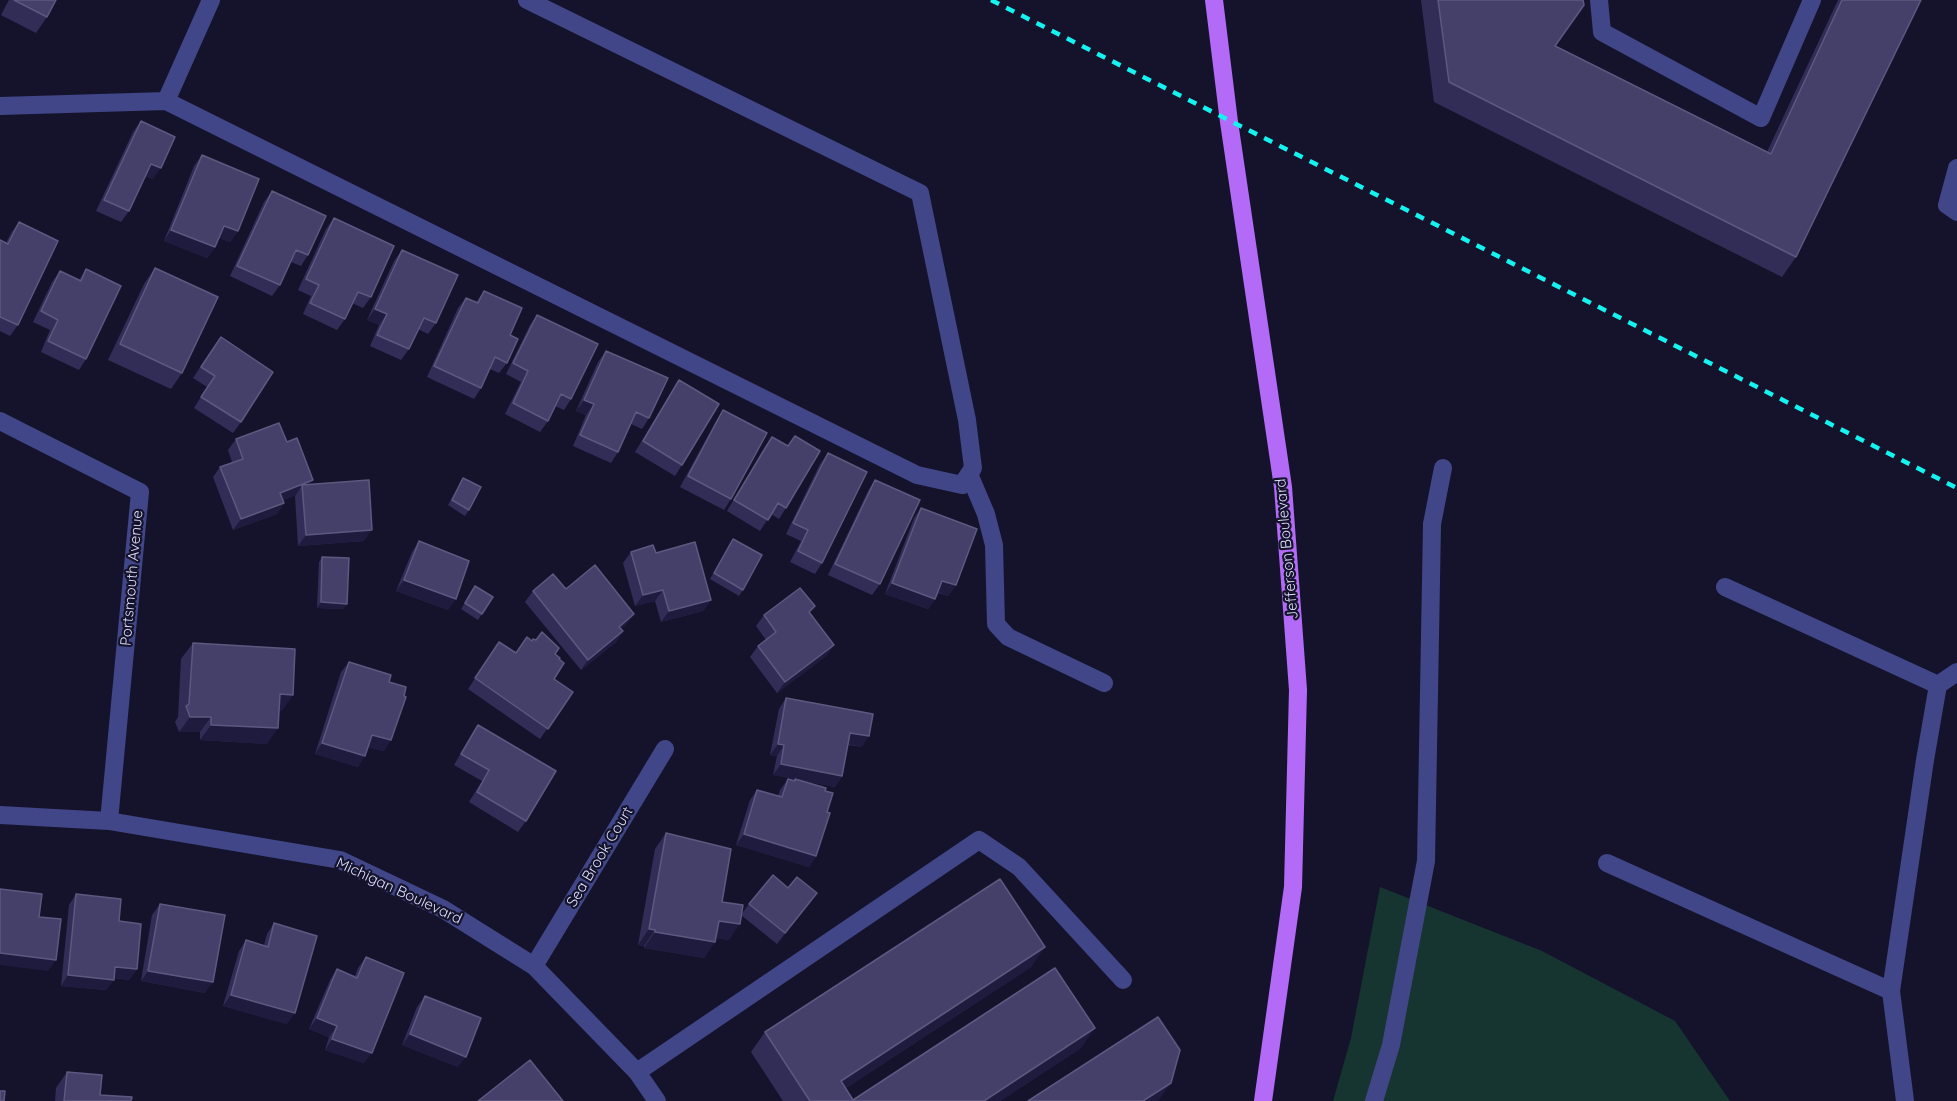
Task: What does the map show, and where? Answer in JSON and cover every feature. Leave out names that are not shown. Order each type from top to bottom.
[{"type":"main road","name":"Jefferson Boulevard","points":[[1214,0],[1229,122],[1283,487],[1298,690],[1293,887],[1263,1101]]},
{"type":"street","points":[[166,101],[211,0]]},
{"type":"street","points":[[0,106],[166,101],[917,475],[962,485],[973,468],[967,420],[920,193],[527,0]]},
{"type":"street","points":[[1599,0],[1602,32],[1761,118],[1812,0]]},
{"type":"street","points":[[1957,168],[1947,205],[1957,212]]},
{"type":"street","name":"Portsmouth Avenue","points":[[0,421],[140,492],[110,821]]},
{"type":"street","points":[[1374,1101],[1391,1045],[1426,861],[1432,524],[1443,468]]},
{"type":"street","points":[[969,474],[986,514],[994,545],[996,624],[1008,637],[1104,683]]},
{"type":"street","points":[[1725,586],[1938,686]]},
{"type":"street","points":[[1905,1101],[1891,991],[1938,686],[1957,672]]},
{"type":"street","name":"Sea Brook Court","points":[[534,966],[665,749]]},
{"type":"street","name":"Michigan Boulevard","points":[[0,815],[110,821],[340,860],[443,909],[534,966],[637,1072],[657,1101]]},
{"type":"street","points":[[637,1072],[979,840],[1020,867],[1123,980]]},
{"type":"street","points":[[1607,863],[1891,991]]},
{"type":"green space","points":[[1380,887],[1542,951],[1675,1021],[1730,1101],[1333,1101],[1351,1038]]},
{"type":"building","points":[[14,0],[56,0],[47,17]]},
{"type":"building","points":[[1438,0],[1583,0],[1584,5],[1555,46],[1771,154],[1842,0],[1921,0],[1796,257],[1449,82]]},
{"type":"building","points":[[141,121],[175,137],[161,168],[151,164],[129,211],[104,200]]},
{"type":"building","points":[[202,155],[259,179],[238,231],[224,226],[215,247],[171,230]]},
{"type":"building","points":[[272,191],[326,216],[308,255],[296,250],[280,285],[237,266]]},
{"type":"building","points":[[334,218],[394,246],[371,297],[358,292],[345,319],[310,303],[319,285],[306,279]]},
{"type":"building","points":[[19,222],[58,241],[18,325],[0,317],[0,240],[8,244]]},
{"type":"building","points":[[402,250],[458,275],[436,323],[424,318],[409,349],[377,335],[387,314],[375,309]]},
{"type":"building","points":[[155,268],[218,297],[182,373],[120,344]]},
{"type":"building","points":[[86,269],[121,286],[86,359],[48,341],[58,320],[41,311],[60,271],[81,281]]},
{"type":"building","points":[[484,291],[522,308],[510,335],[518,339],[507,363],[495,357],[481,388],[434,366],[466,298],[478,303]]},
{"type":"building","points":[[537,315],[598,344],[571,399],[561,394],[548,421],[513,403],[528,371],[513,363]]},
{"type":"building","points":[[221,337],[273,372],[241,422],[201,397],[215,376],[201,367]]},
{"type":"building","points":[[606,351],[668,378],[649,418],[636,412],[618,452],[580,435],[594,404],[584,400]]},
{"type":"building","points":[[679,380],[719,404],[682,465],[643,441]]},
{"type":"building","points":[[723,410],[767,433],[731,499],[688,476]]},
{"type":"building","points":[[279,423],[287,442],[297,438],[313,480],[280,493],[284,503],[241,519],[220,467],[243,459],[236,439]]},
{"type":"building","points":[[795,436],[820,451],[786,508],[778,503],[768,520],[734,500],[772,437],[788,446]]},
{"type":"building","points":[[828,453],[867,472],[822,563],[798,551],[808,530],[793,523]]},
{"type":"building","points":[[463,478],[481,487],[469,510],[452,500]]},
{"type":"building","points":[[369,480],[372,530],[306,535],[302,485]]},
{"type":"building","points":[[875,480],[920,500],[880,584],[835,564]]},
{"type":"building","points":[[921,508],[977,529],[956,585],[942,581],[935,599],[892,583]]},
{"type":"building","points":[[733,539],[762,555],[743,590],[714,573]]},
{"type":"building","points":[[419,541],[469,561],[456,599],[404,580]]},
{"type":"building","points":[[695,542],[711,600],[669,611],[663,590],[643,595],[631,552],[653,545],[656,553]]},
{"type":"building","points":[[322,557],[349,558],[347,604],[321,602]]},
{"type":"building","points":[[595,565],[634,614],[619,627],[623,631],[588,660],[533,591],[553,574],[566,589]]},
{"type":"building","points":[[475,586],[493,597],[482,614],[465,603]]},
{"type":"building","points":[[800,588],[815,606],[809,612],[834,645],[785,682],[758,646],[776,632],[764,615]]},
{"type":"building","points":[[542,632],[559,648],[555,654],[564,663],[554,679],[573,692],[548,729],[475,678],[499,642],[516,653],[527,637],[532,641],[536,640]]},
{"type":"building","points":[[193,643],[295,649],[293,695],[280,694],[278,728],[211,725],[211,717],[190,717],[186,706],[189,704]]},
{"type":"building","points":[[349,662],[391,675],[389,682],[406,687],[404,696],[406,697],[391,740],[372,735],[365,756],[322,743]]},
{"type":"building","points":[[786,698],[873,714],[869,736],[850,733],[842,776],[781,764],[784,745],[778,744]]},
{"type":"building","points":[[478,725],[556,771],[526,821],[477,792],[489,770],[461,754]]},
{"type":"building","points":[[788,779],[826,788],[825,791],[833,793],[827,812],[830,813],[816,856],[744,834],[757,790],[782,797]]},
{"type":"building","points":[[666,833],[731,849],[722,902],[743,905],[740,924],[719,921],[715,942],[649,929]]},
{"type":"building","points":[[773,875],[788,888],[797,877],[817,893],[785,933],[749,904]]},
{"type":"building","points":[[1000,879],[1045,947],[841,1081],[853,1100],[1055,968],[1095,1028],[984,1101],[810,1101],[765,1032]]},
{"type":"building","points":[[0,889],[42,894],[39,917],[61,919],[56,960],[0,953]]},
{"type":"building","points":[[76,894],[121,899],[119,921],[141,924],[137,969],[115,967],[114,980],[68,975]]},
{"type":"building","points":[[160,904],[225,915],[213,982],[148,971]]},
{"type":"building","points":[[274,923],[317,936],[295,1013],[231,995],[246,940],[268,947]]},
{"type":"building","points":[[366,957],[404,973],[372,1053],[332,1039],[337,1026],[317,1018],[337,969],[357,978]]},
{"type":"building","points":[[425,996],[481,1018],[466,1057],[410,1034]]},
{"type":"building","points":[[1158,1017],[1180,1050],[1171,1083],[1143,1101],[1028,1101]]},
{"type":"building","points":[[530,1060],[563,1101],[478,1101]]},
{"type":"building","points":[[67,1072],[102,1075],[100,1095],[132,1097],[131,1101],[64,1101]]},
{"type":"building","points":[[0,1091],[5,1091],[4,1101],[0,1101]]},
{"type":"railway","points":[[991,0],[1957,488]]}]
